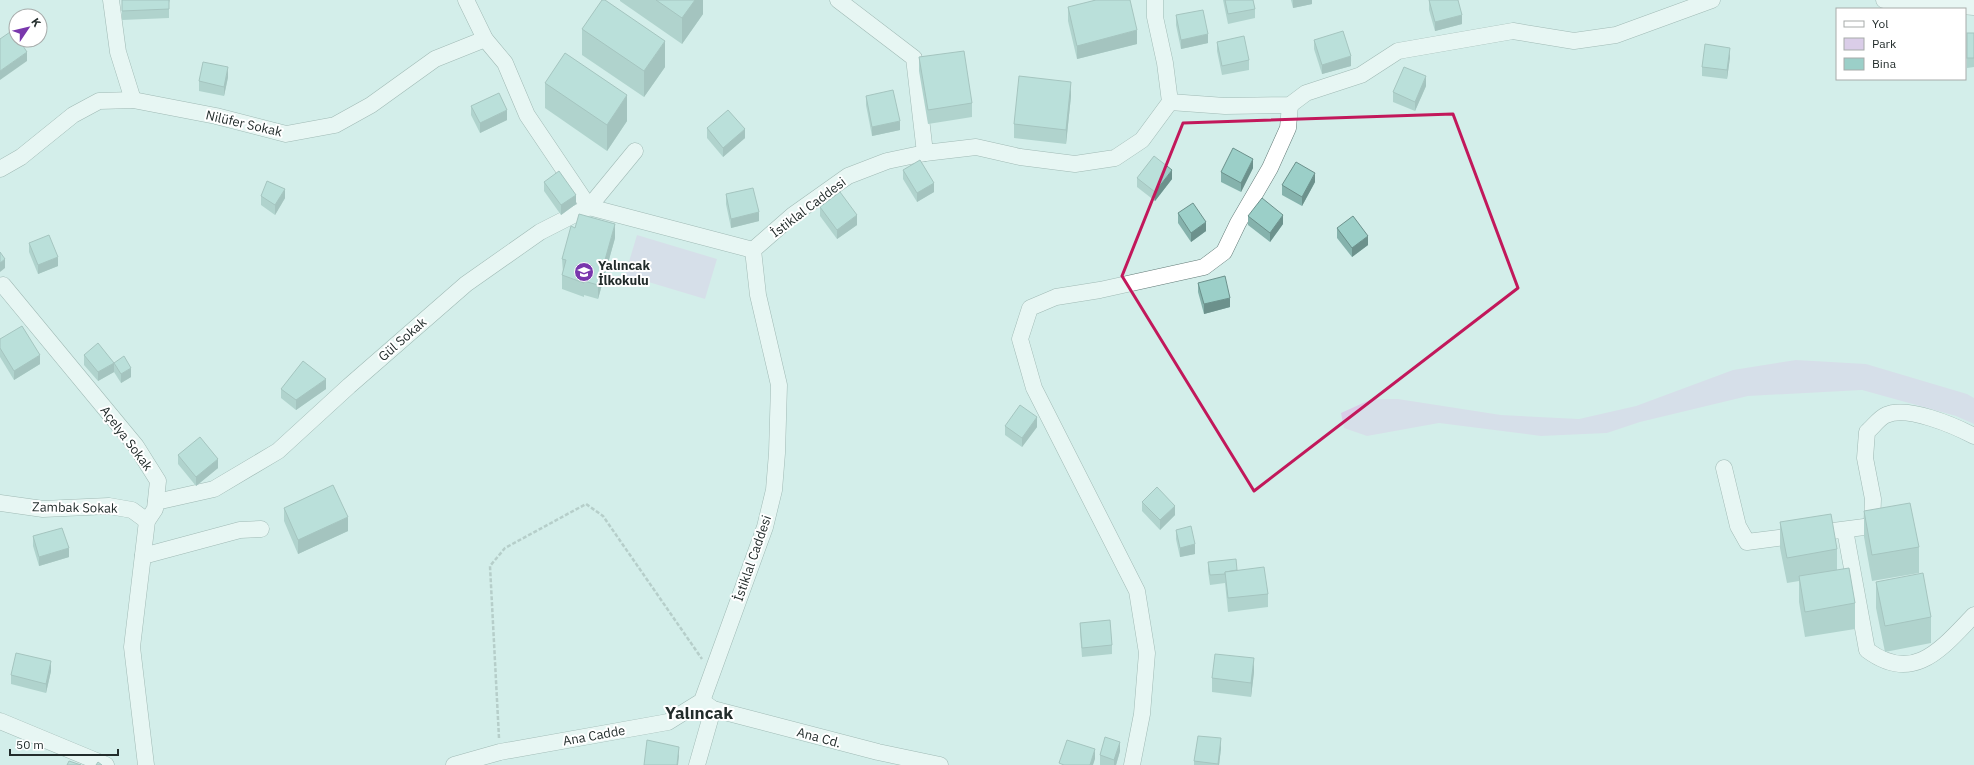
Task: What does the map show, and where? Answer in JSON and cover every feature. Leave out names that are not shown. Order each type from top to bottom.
[{"type":"street","points":[[111,0],[118,52],[133,100]]},
{"type":"street","points":[[466,0],[485,39],[505,63],[527,115],[589,207],[753,250]]},
{"type":"street","points":[[838,0],[914,58],[925,153]]},
{"type":"street","points":[[1155,0],[1155,17],[1165,64],[1170,102],[1225,106],[1290,105],[1306,93],[1361,75],[1398,51],[1513,31],[1574,41],[1616,35],[1712,0]]},
{"type":"street","points":[[1884,0],[1974,7]]},
{"type":"street","name":"Nilüfer Sokak","points":[[0,169],[21,157],[73,115],[99,101],[133,100],[216,116],[286,134],[335,125],[371,105],[435,59],[485,39]]},
{"type":"street","name":"İstiklal Caddesi","points":[[712,674],[743,582],[765,527],[774,490],[777,453],[779,385],[758,295],[753,250],[793,215],[848,176],[887,161],[925,153],[976,147],[1020,158],[1075,164],[1115,158],[1142,140],[1170,102]]},
{"type":"street","points":[[1132,765],[1142,714],[1147,653],[1137,590],[1034,388],[1020,339],[1030,308],[1056,297],[1100,290],[1204,267],[1224,252],[1238,223],[1270,168],[1288,128],[1290,105]]},
{"type":"street","name":"Gül Sokak","points":[[156,502],[214,490],[278,451],[349,386],[466,284],[540,232],[589,207],[634,151]]},
{"type":"street","name":"Açelya Sokak","points":[[3,285],[136,446],[158,481],[155,509],[147,521],[132,647],[146,765]]},
{"type":"street","points":[[1724,468],[1738,526],[1747,542],[1845,530],[1872,526],[1873,499],[1865,458],[1868,432],[1886,415],[1903,414],[1931,417],[1974,436]]},
{"type":"street","name":"Zambak Sokak","points":[[0,503],[43,509],[109,506],[132,510],[147,521]]},
{"type":"street","points":[[143,556],[240,530],[261,529]]},
{"type":"street","points":[[1845,530],[1867,650],[1880,660],[1908,665],[1935,654],[1974,615]]},
{"type":"street","points":[[697,765],[712,674]]},
{"type":"street","name":"Ana Cadde","points":[[454,765],[500,752],[668,722],[707,705]]},
{"type":"street","name":"Ana Cd.","points":[[707,705],[878,752],[940,765]]},
{"type":"street","points":[[0,721],[106,765]]},
{"type":"path","points":[[500,752],[490,566],[505,548],[586,504],[603,516],[712,674]]},
{"type":"highlighted area","points":[[1453,114],[1518,288],[1254,491],[1122,276],[1183,123]]},
{"type":"green space","points":[[637,235],[717,259],[705,299],[625,275]]},
{"type":"green space","points":[[1796,360],[1866,364],[1967,394],[1974,398],[1974,424],[1956,416],[1862,390],[1748,396],[1640,422],[1607,433],[1541,436],[1439,423],[1367,436],[1344,428],[1341,413],[1372,399],[1398,399],[1501,415],[1579,419],[1636,406],[1733,370]]},
{"type":"building","points":[[122,0],[169,0],[169,9],[122,11]]},
{"type":"building","points":[[602,0],[605,0],[665,41],[644,71],[582,29]]},
{"type":"building","points":[[656,0],[695,0],[682,18]]},
{"type":"building","points":[[1096,0],[1130,0],[1137,30],[1077,46],[1068,7]]},
{"type":"building","points":[[1225,0],[1253,0],[1255,9],[1228,14]]},
{"type":"building","points":[[1429,0],[1458,0],[1462,15],[1435,22]]},
{"type":"building","points":[[1203,10],[1208,34],[1181,40],[1176,15]]},
{"type":"building","points":[[1343,31],[1351,56],[1322,65],[1314,40]]},
{"type":"building","points":[[8,33],[8,48],[24,48],[27,52],[0,71],[0,39]]},
{"type":"building","points":[[1967,33],[1974,33],[1974,58],[1967,58]]},
{"type":"building","points":[[1244,36],[1249,60],[1222,66],[1217,42]]},
{"type":"building","points":[[1705,44],[1730,48],[1727,70],[1702,67]]},
{"type":"building","points":[[964,51],[972,103],[928,110],[919,57]]},
{"type":"building","points":[[565,53],[627,95],[607,125],[545,83]]},
{"type":"building","points":[[203,62],[228,67],[224,87],[199,81]]},
{"type":"building","points":[[1404,67],[1426,76],[1415,102],[1393,92]]},
{"type":"building","points":[[1019,76],[1071,82],[1066,130],[1014,124]]},
{"type":"building","points":[[893,90],[900,121],[872,127],[866,96]]},
{"type":"building","points":[[499,93],[507,110],[480,123],[471,106]]},
{"type":"building","points":[[728,110],[745,129],[723,148],[707,128]]},
{"type":"building","points":[[1233,148],[1253,159],[1241,183],[1221,172]]},
{"type":"building","points":[[1154,156],[1172,170],[1155,192],[1137,178]]},
{"type":"building","points":[[920,160],[934,183],[917,193],[903,170]]},
{"type":"building","points":[[1296,162],[1315,173],[1302,197],[1282,185]]},
{"type":"building","points":[[559,171],[576,195],[561,205],[544,182]]},
{"type":"building","points":[[267,181],[285,189],[275,205],[261,196]]},
{"type":"building","points":[[753,188],[759,212],[731,219],[726,194]]},
{"type":"building","points":[[840,192],[857,215],[837,230],[820,207]]},
{"type":"building","points":[[1262,198],[1283,215],[1270,233],[1248,216]]},
{"type":"building","points":[[1193,203],[1206,222],[1191,233],[1178,213]]},
{"type":"building","points":[[579,214],[615,224],[598,285],[584,281],[584,283],[562,275],[566,260],[562,259],[571,226],[575,228]]},
{"type":"building","points":[[1353,216],[1368,236],[1352,248],[1337,228]]},
{"type":"building","points":[[49,235],[58,257],[38,265],[29,243]]},
{"type":"building","points":[[0,252],[5,259],[0,263]]},
{"type":"building","points":[[1225,276],[1230,298],[1204,304],[1198,283]]},
{"type":"building","points":[[22,326],[40,355],[14,371],[0,348],[0,339]]},
{"type":"building","points":[[98,343],[114,363],[98,372],[84,355]]},
{"type":"building","points":[[124,356],[131,368],[121,374],[114,363]]},
{"type":"building","points":[[303,361],[326,379],[296,400],[281,389]]},
{"type":"building","points":[[1020,405],[1037,417],[1022,438],[1005,426]]},
{"type":"building","points":[[200,437],[218,459],[196,477],[178,455]]},
{"type":"building","points":[[333,485],[348,517],[298,540],[284,508]]},
{"type":"building","points":[[1157,487],[1175,506],[1160,520],[1142,502]]},
{"type":"building","points":[[1910,503],[1919,547],[1872,555],[1864,511]]},
{"type":"building","points":[[1831,514],[1837,549],[1787,558],[1780,522]]},
{"type":"building","points":[[1191,526],[1195,544],[1180,548],[1176,530]]},
{"type":"building","points":[[62,528],[69,548],[39,557],[33,536]]},
{"type":"building","points":[[1236,559],[1237,570],[1225,572],[1225,574],[1210,575],[1208,562]]},
{"type":"building","points":[[1264,567],[1268,594],[1228,598],[1225,572]]},
{"type":"building","points":[[1849,568],[1855,603],[1805,612],[1799,576]]},
{"type":"building","points":[[1923,573],[1931,617],[1885,626],[1876,582]]},
{"type":"building","points":[[1110,620],[1112,645],[1082,648],[1080,623]]},
{"type":"building","points":[[16,653],[51,661],[46,684],[11,675]]},
{"type":"building","points":[[1215,654],[1254,658],[1251,683],[1212,678]]},
{"type":"building","points":[[1198,736],[1221,738],[1218,764],[1194,761]]},
{"type":"building","points":[[1105,737],[1120,742],[1114,760],[1100,755]]},
{"type":"building","points":[[647,740],[679,747],[677,765],[644,765]]},
{"type":"building","points":[[1067,740],[1095,749],[1090,765],[1064,765],[1059,763]]},
{"type":"building","points":[[69,761],[81,765],[67,765]]},
{"type":"place","name":"Yalıncak İlkokulu","points":[[584,272]]},
{"type":"district","name":"Yalıncak","points":[[699,713]]}]
